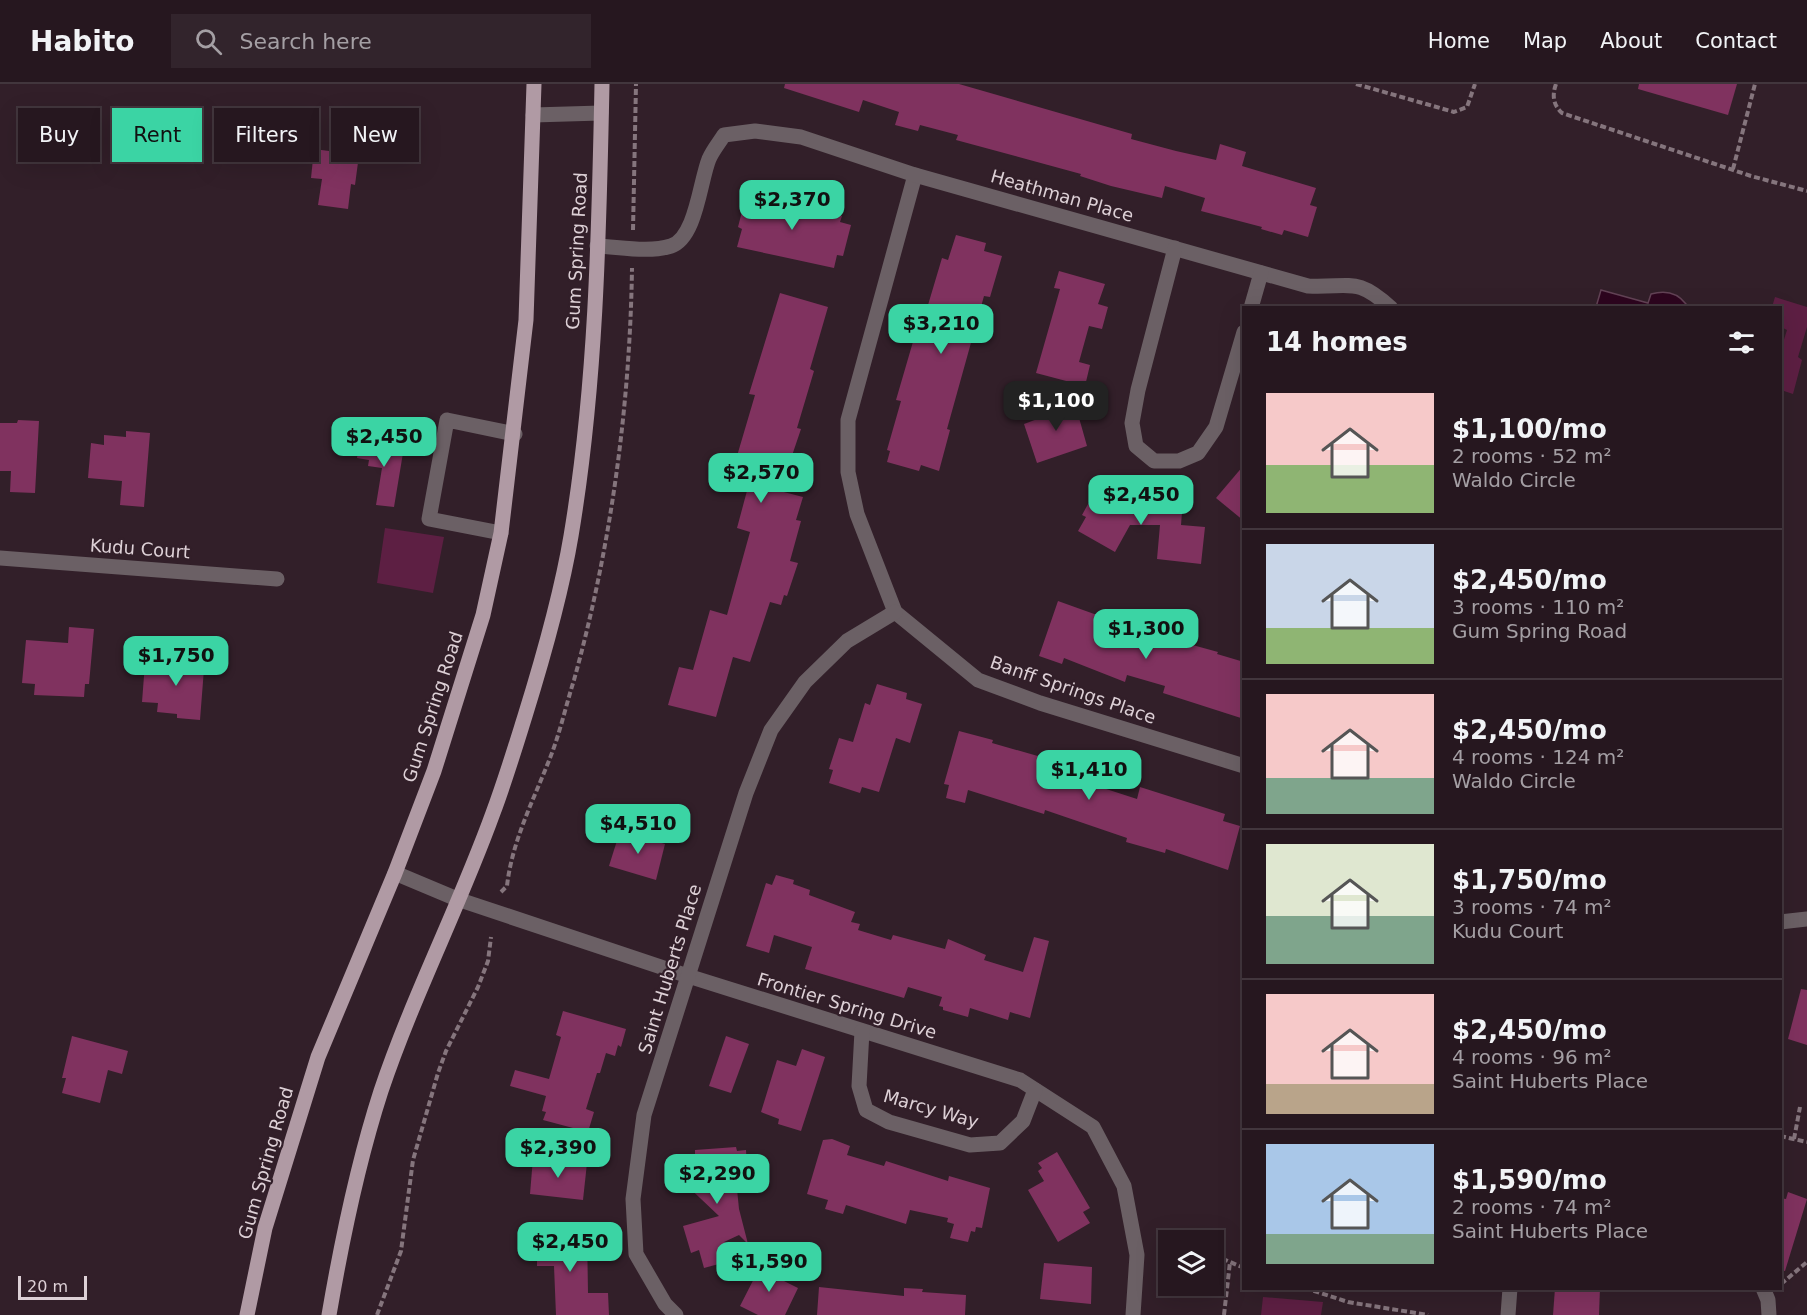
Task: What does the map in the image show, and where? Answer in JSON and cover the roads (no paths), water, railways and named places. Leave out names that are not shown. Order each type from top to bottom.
[{"type":"main road","name":"Gum Spring Road","points":[[247,1315],[265,1228],[312,1077],[434,771],[483,615],[501,533],[515,434],[526,320],[534,84]]},
{"type":"main road","name":"Gum Spring Road","points":[[329,1315],[341,1241],[361,1156],[382,1088],[492,814],[526,713],[571,539],[590,380],[602,84]]},
{"type":"street","points":[[533,115],[601,113]]},
{"type":"street","name":"Heathman Place","points":[[597,246],[633,248],[672,245],[687,233],[709,160],[724,135],[755,131],[801,137],[915,175],[1308,286],[1359,286],[1371,290],[1389,305]]},
{"type":"street","name":"Banff Springs Place","points":[[915,175],[859,373],[849,420],[849,472],[857,514],[896,612],[978,680],[1040,703],[1242,765]]},
{"type":"street","points":[[1175,248],[1138,390],[1132,423],[1136,446],[1154,461],[1179,461],[1198,453],[1216,427],[1242,339]]},
{"type":"street","points":[[1252,306],[1261,273]]},
{"type":"street","points":[[501,533],[429,519],[447,420],[515,434]]},
{"type":"street","name":"Kudu Court","points":[[0,558],[277,579]]},
{"type":"street","name":"Saint Huberts Place","points":[[676,1315],[665,1304],[636,1254],[633,1199],[644,1115],[746,793],[771,730],[805,682],[847,641],[896,612]]},
{"type":"street","name":"Frontier Spring Drive","points":[[395,873],[457,899],[688,976],[1020,1080],[1093,1127],[1124,1186],[1137,1255],[1133,1315]]},
{"type":"street","points":[[1782,922],[1807,920]]},
{"type":"street","name":"Marcy Way","points":[[862,1031],[859,1086],[866,1110],[889,1122],[970,1145],[1000,1143],[1023,1121],[1035,1090]]},
{"type":"street","points":[[1508,1315],[1510,1290]]},
{"type":"street","points":[[1764,1290],[1768,1300],[1769,1315]]}]
